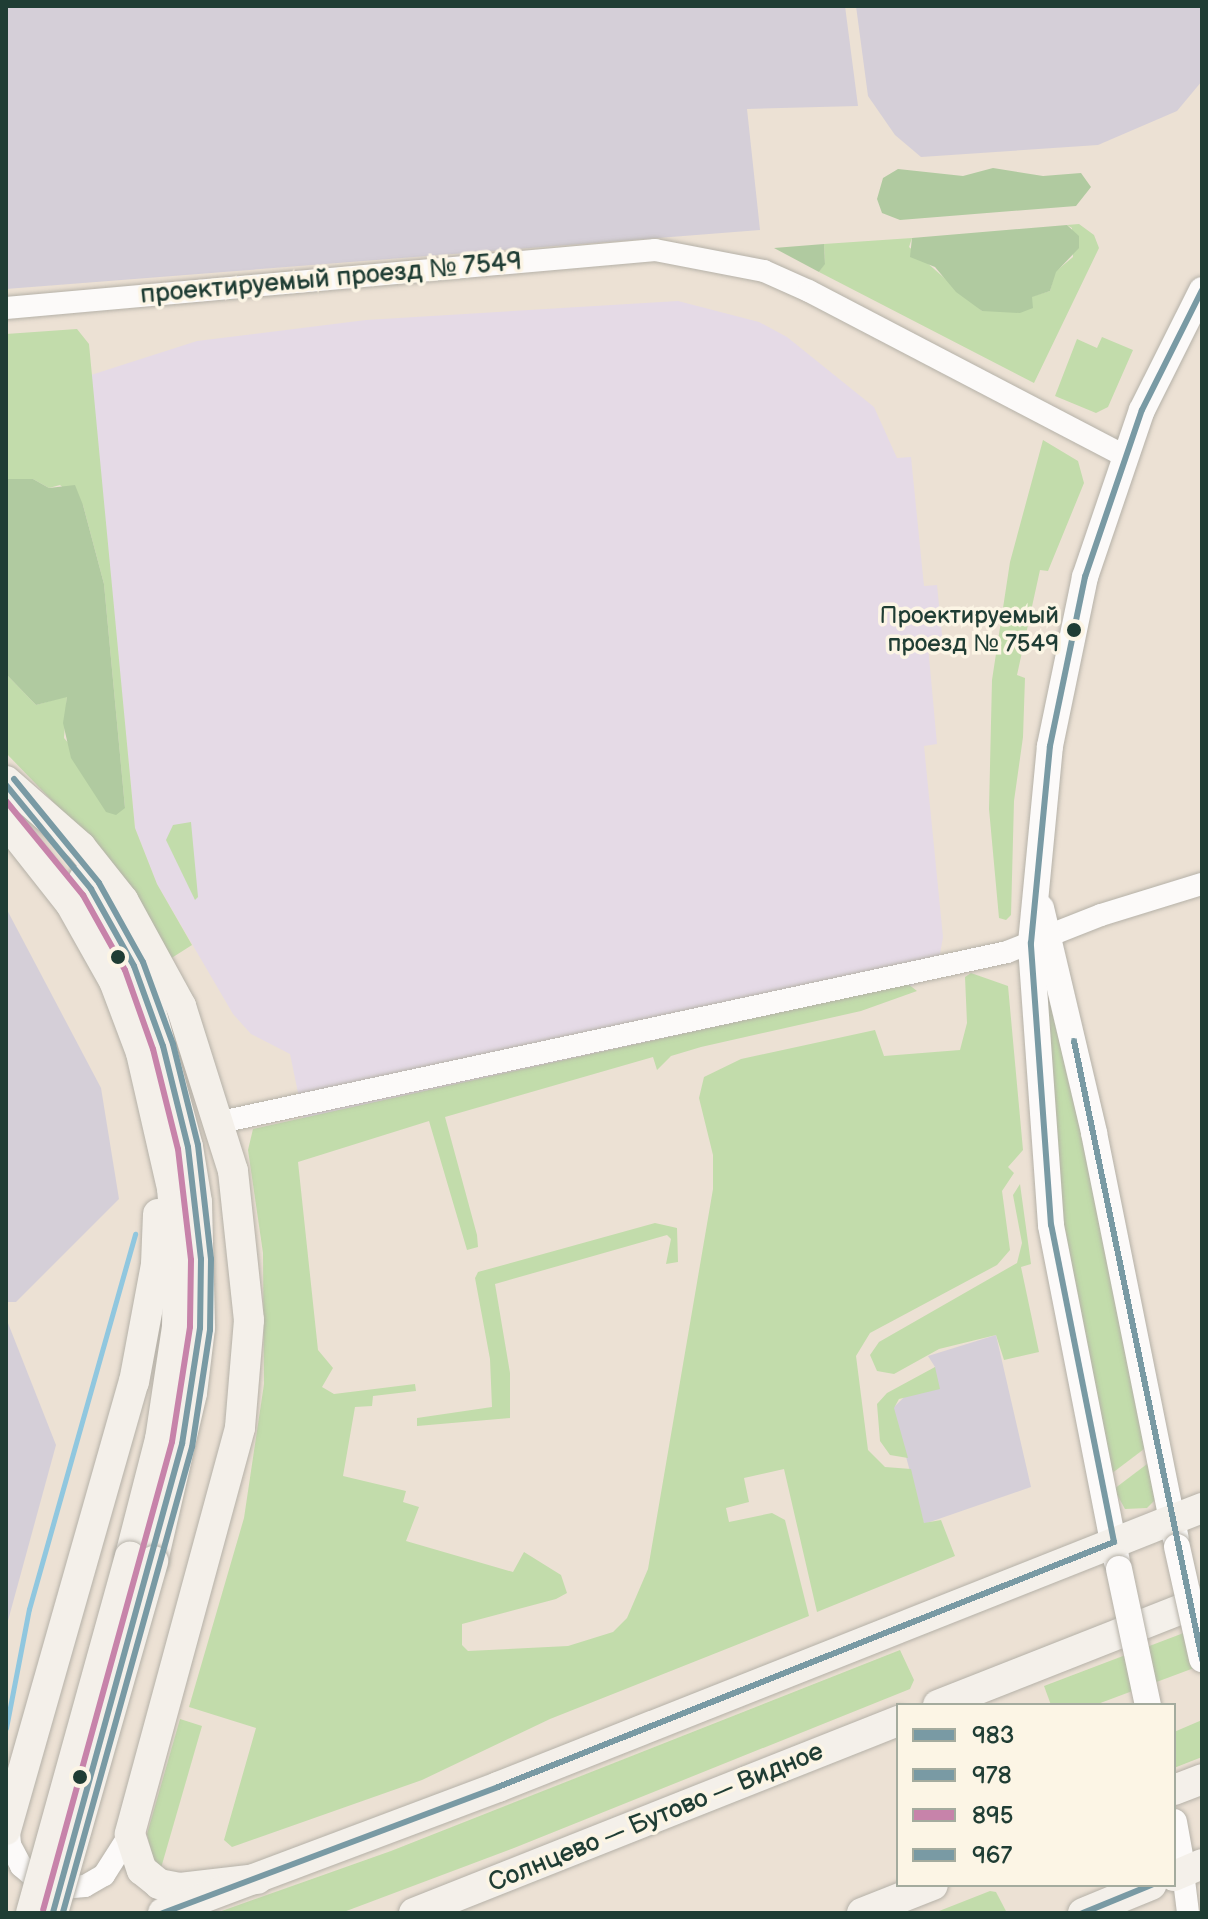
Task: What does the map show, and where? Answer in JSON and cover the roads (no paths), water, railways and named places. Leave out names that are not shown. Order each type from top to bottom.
[{"type":"main road","points":[[6,783],[81,847],[123,900],[181,1006],[221,1122],[244,1240],[249,1320],[246,1388],[232,1470],[130,1834],[142,1870],[159,1884],[180,1888],[257,1879]]},
{"type":"main road","points":[[6,783],[67,855],[116,931],[163,1046],[188,1147],[201,1259],[200,1328],[182,1444],[142,1558],[31,1913]]},
{"type":"main road","points":[[6,822],[70,903],[114,981],[153,1100],[175,1205],[177,1327],[142,1558],[53,1913]]},
{"type":"main road","points":[[7,1826],[149,1311],[158,1224],[153,1100]]},
{"type":"main road","points":[[163,1913],[1116,1556],[1175,1533],[1202,1508]]},
{"type":"main road","points":[[943,1703],[1202,1601]]},
{"type":"main road","name":"Солнцево — Бутово — Видное","points":[[414,1913],[896,1722]]},
{"type":"main road","points":[[1176,1789],[1202,1779]]},
{"type":"main road","points":[[862,1913],[928,1887]]},
{"type":"main road","points":[[1083,1913],[1146,1887]]},
{"type":"street","name":"проектируемый проезд № 7549","points":[[6,308],[655,250],[764,271],[1124,456]]},
{"type":"street","points":[[1148,1703],[1051,1225],[1039,901],[1041,826],[1061,682],[1085,577],[1124,456],[1202,290]]},
{"type":"street","points":[[221,1122],[1040,939],[1202,884]]},
{"type":"street","points":[[1040,939],[1202,1659]]},
{"type":"street","points":[[7,1826],[10,1845],[21,1866],[39,1881],[62,1888],[97,1881],[130,1834]]},
{"type":"street","points":[[1176,1832],[1186,1871],[1188,1913]]},
{"type":"waterway","points":[[6,1728],[29,1609],[135,1234]]},
{"type":"place","name":"Проектируемый проезд № 7549","points":[[1074,630]]}]
